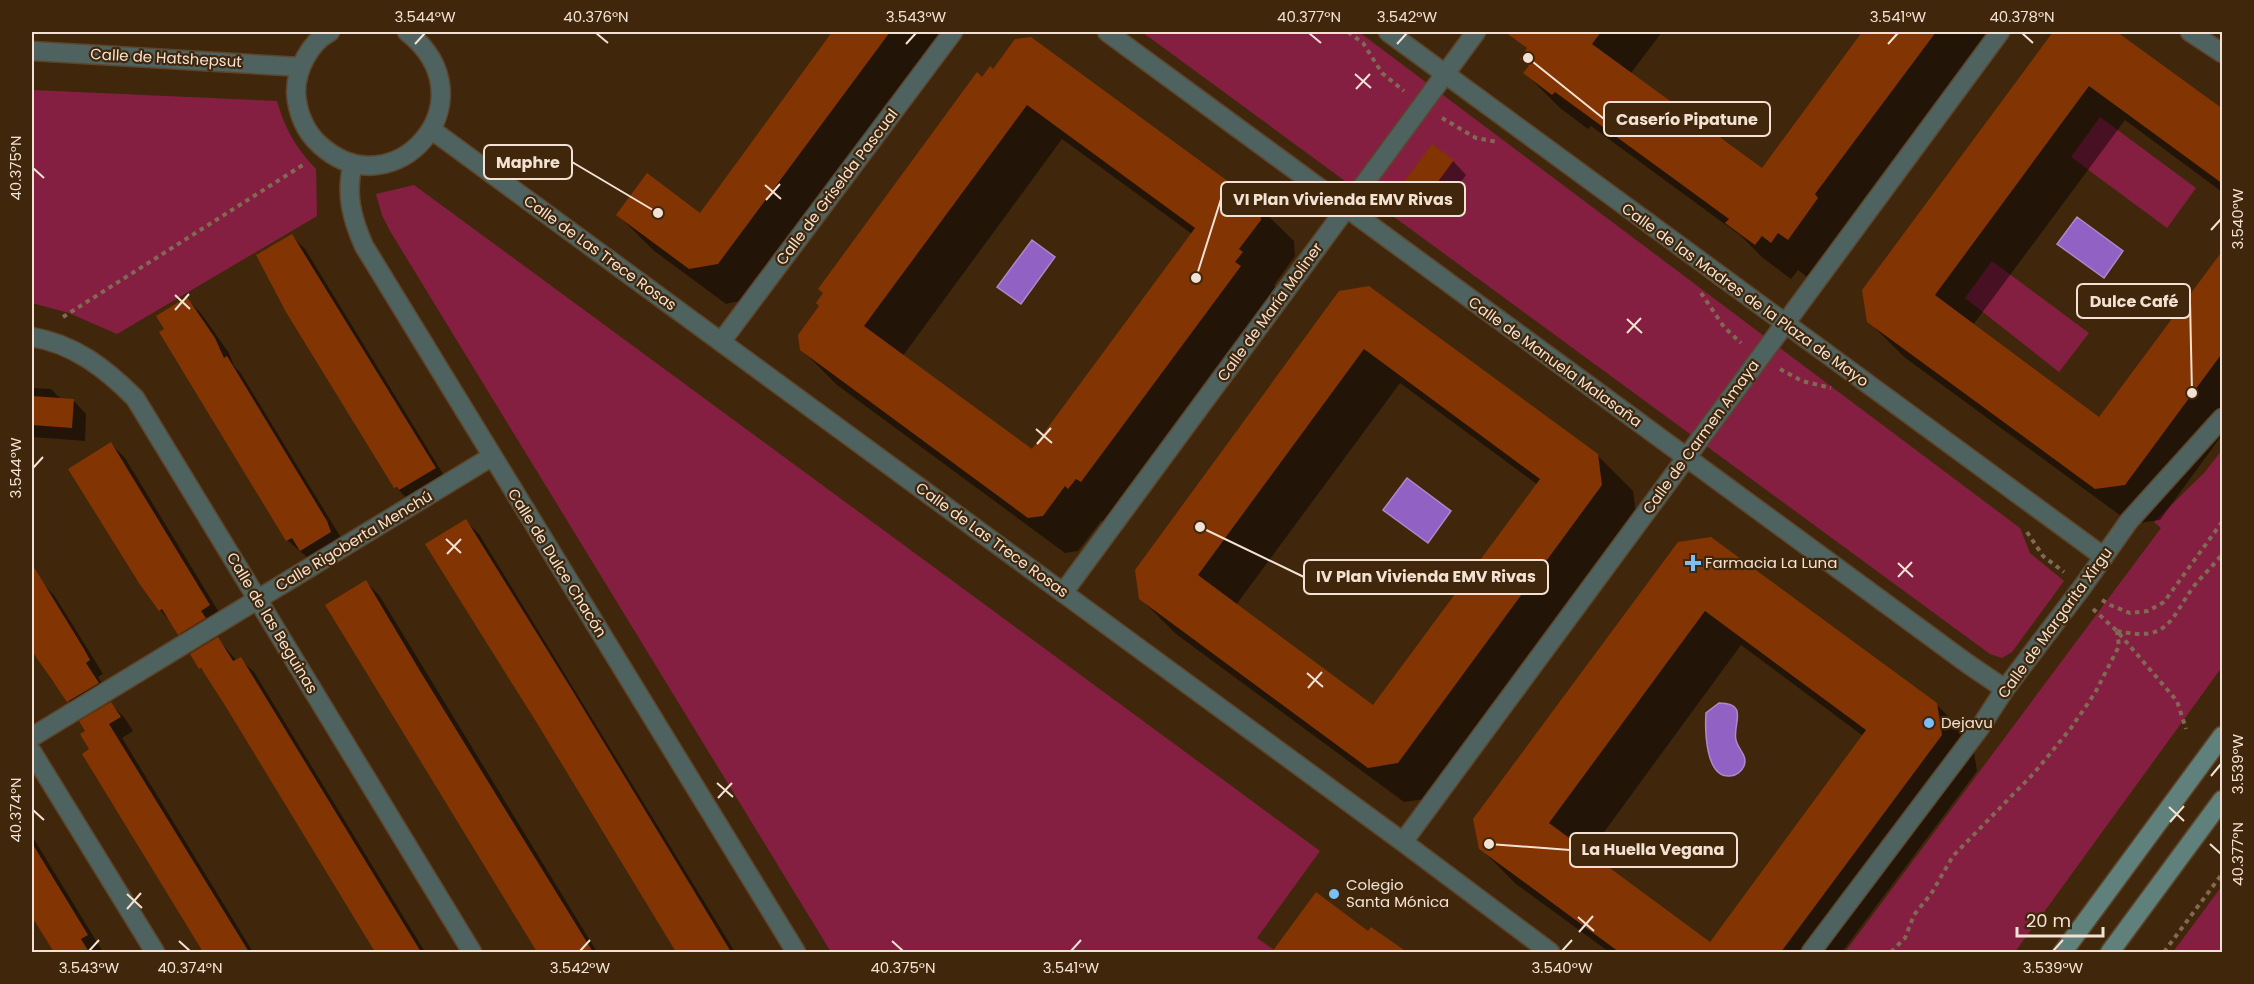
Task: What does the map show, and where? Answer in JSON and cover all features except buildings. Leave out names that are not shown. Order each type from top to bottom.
[{"type":"street","points":[[330,32],[311,49],[301,67],[296,91],[300,116],[312,137],[330,154],[353,164],[375,165],[398,160],[417,147],[432,130],[440,108],[441,85],[427,37],[407,32]]},
{"type":"street","name":"Calle de Griselda Pascual","points":[[721,342],[953,32]]},
{"type":"street","name":"Calle de Manuela Malasaña","points":[[1107,32],[2005,689]]},
{"type":"street","name":"Calle de las Madres de la Plaza de Mayo","points":[[1388,32],[2104,557]]},
{"type":"street","name":"Calle de María Moliner","points":[[1063,593],[1476,32]]},
{"type":"street","name":"Calle de Carmen Amaya","points":[[1403,842],[2000,32]]},
{"type":"street","points":[[2190,32],[2223,53]]},
{"type":"street","name":"Calle de Hatshepsut","points":[[32,51],[301,67]]},
{"type":"street","name":"Calle de Las Trece Rosas","points":[[432,130],[1550,952]]},
{"type":"street","name":"Calle de Dulce Chacón","points":[[353,164],[349,178],[352,219],[364,246],[491,457],[796,952]]},
{"type":"street","name":"Calle de las Beguinas","points":[[32,337],[66,347],[89,358],[112,375],[135,398],[472,952]]},
{"type":"street","name":"Calle de Margarita Xirgu","points":[[1811,952],[1979,729],[2005,689],[2129,521],[2223,418]]},
{"type":"street","name":"Calle Rigoberta Menchú","points":[[32,737],[491,457]]},
{"type":"street","points":[[2063,952],[2223,736]]},
{"type":"street","points":[[32,752],[154,952]]},
{"type":"street","points":[[2110,952],[2223,800]]},
{"type":"path","points":[[63,317],[312,158]]},
{"type":"path","points":[[2117,631],[2136,635],[2158,631],[2173,621],[2194,586],[2223,554]]},
{"type":"path","points":[[2076,595],[2117,631],[2177,701],[2186,729]]},
{"type":"path","points":[[1891,952],[1905,938],[1914,915],[1931,894],[1953,856],[2035,772],[2071,728],[2095,693],[2120,646],[2117,631]]},
{"type":"path","points":[[2164,952],[2223,874]]},
{"type":"shaded area","points":[[1142,32],[1359,32],[2020,528],[2030,553],[2064,581],[2012,652],[2002,658],[1990,654]]},
{"type":"shaded area","points":[[32,90],[277,101],[292,138],[316,169],[317,216],[117,334],[69,313],[32,303]]},
{"type":"shaded area","points":[[2100,117],[2196,188],[2167,228],[2071,157]]},
{"type":"shaded area","points":[[414,185],[1320,851],[1257,938],[1277,952],[831,952],[390,231],[382,215],[376,194]]},
{"type":"shaded area","points":[[2077,217],[2123,251],[2104,278],[2057,244]]},
{"type":"shaded area","points":[[1032,240],[1055,257],[1021,304],[997,287]]},
{"type":"shaded area","points":[[1992,261],[2089,333],[2059,372],[1965,298]]},
{"type":"shaded area","points":[[2222,450],[2222,667],[2015,952],[1845,952],[2161,528],[2154,522],[2205,472]]},
{"type":"shaded area","points":[[1407,478],[1451,511],[1428,543],[1383,510]]},
{"type":"shaded area","points":[[1719,703],[1734,707],[1738,716],[1735,734],[1745,762],[1743,768],[1732,776],[1722,775],[1716,769],[1708,751],[1706,713]]},
{"type":"shaded area","points":[[2222,886],[2222,952],[2173,952]]},
{"type":"place","name":"Caserío Pipatune","points":[[1528,58]]},
{"type":"place","name":"Maphre","points":[[658,213]]},
{"type":"place","name":"VI Plan Vivienda EMV Rivas","points":[[1196,278]]},
{"type":"place","name":"Dulce Café","points":[[2192,393]]},
{"type":"place","name":"IV Plan Vivienda EMV Rivas","points":[[1200,527]]},
{"type":"place","name":"Farmacia La Luna","points":[[1693,563]]},
{"type":"place","name":"Dejavu","points":[[1929,723]]},
{"type":"place","name":"La Huella Vegana","points":[[1489,844]]},
{"type":"place","name":"Colegio Santa Mónica","points":[[1334,894]]}]
